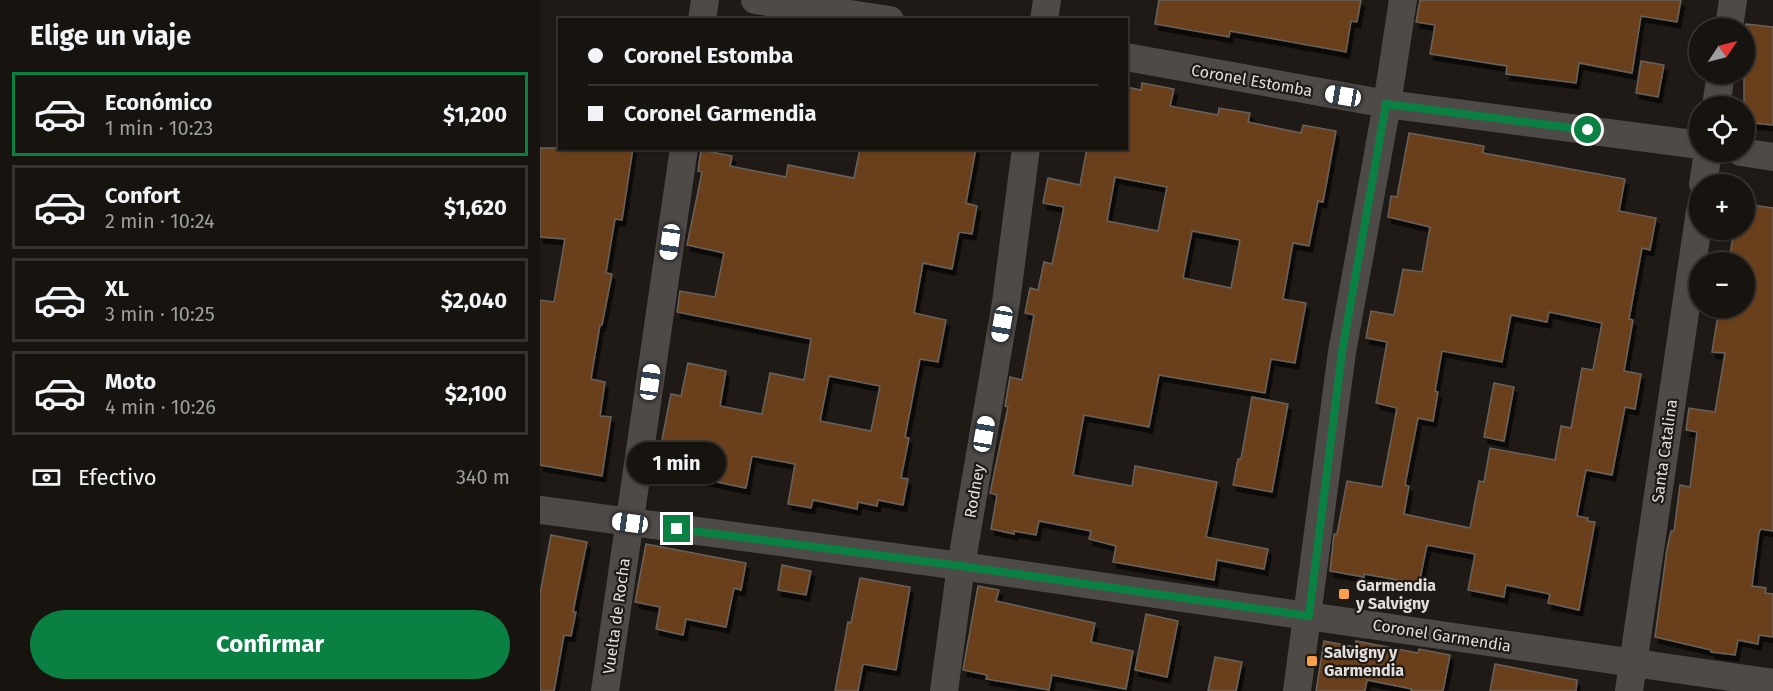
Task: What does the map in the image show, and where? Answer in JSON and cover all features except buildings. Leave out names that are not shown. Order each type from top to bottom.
[{"type":"street","points":[[702,18],[705,0]]},
{"type":"street","points":[[755,0],[876,18]]},
{"type":"street","points":[[1044,18],[1047,0]]},
{"type":"street","points":[[1297,691],[1309,616],[1342,352],[1402,0]]},
{"type":"street","points":[[1730,18],[1733,0]]},
{"type":"street","name":"Coronel Estomba","points":[[1128,57],[1386,104],[1689,144]]},
{"type":"street","name":"Vuelta de Rocha","points":[[605,691],[684,150]]},
{"type":"street","name":"Rodney","points":[[944,691],[961,566],[1006,302],[1026,150]]},
{"type":"street","points":[[1755,154],[1773,157]]},
{"type":"street","name":"Santa Catalina","points":[[1631,678],[1696,240]]},
{"type":"street","name":"Coronel Garmendia","points":[[540,510],[961,566],[1309,616],[1631,678],[1773,683]]},
{"type":"place","name":"Garmendia y Salvigny","points":[[1344,594]]},
{"type":"place","name":"Salvigny y Garmendia","points":[[1312,661]]},
{"type":"route","points":[[677,529],[961,566],[1309,616],[1342,352],[1386,104],[1588,130]]}]
